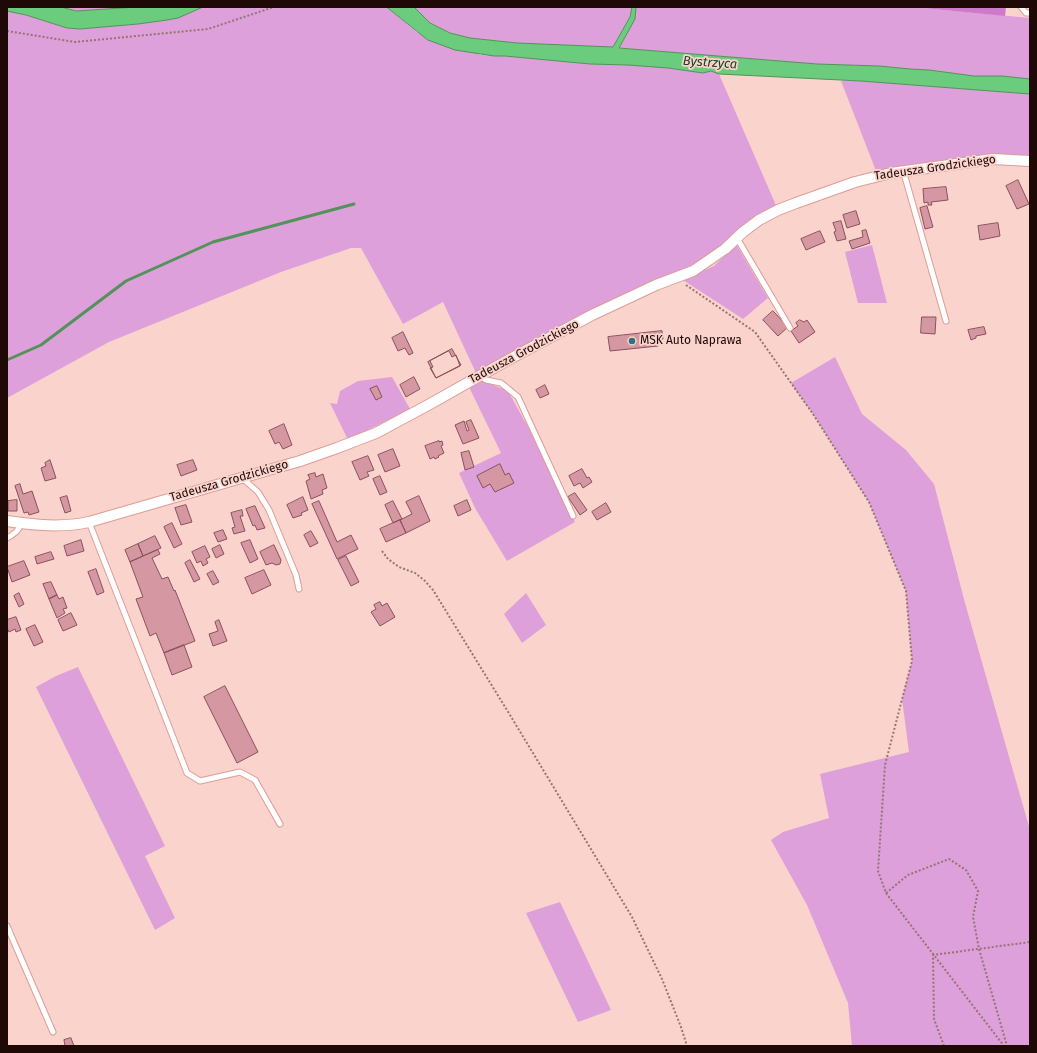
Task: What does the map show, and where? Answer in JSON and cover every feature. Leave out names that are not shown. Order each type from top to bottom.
[{"type":"street","name":"Tadeusza Grodzickiego","points":[[7,521],[67,525],[90,522],[326,452],[376,433],[612,305],[675,277],[686,274],[701,266],[725,249],[736,238],[759,220],[784,208],[855,182],[903,170],[993,159],[1030,161]]},
{"type":"lane","points":[[1021,7],[1026,13],[1030,13]]},
{"type":"lane","points":[[903,170],[946,321]]},
{"type":"lane","points":[[736,238],[790,328]]},
{"type":"lane","points":[[480,376],[486,380],[501,383],[518,397],[573,516]]},
{"type":"lane","points":[[241,477],[258,492],[269,510],[296,575],[299,589]]},
{"type":"lane","points":[[90,522],[187,773],[200,781],[240,772],[256,780],[280,824]]},
{"type":"lane","points":[[7,538],[13,535],[20,528],[21,523]]},
{"type":"lane","points":[[7,926],[53,1032]]},
{"type":"path","points":[[7,31],[75,42],[208,29],[274,7]]},
{"type":"path","points":[[675,277],[755,332],[813,414],[869,502],[906,591],[912,662],[884,766],[878,871],[886,893],[1005,1046]]},
{"type":"path","points":[[382,550],[388,559],[399,567],[415,573],[433,590],[510,715],[632,917],[665,986],[687,1046]]},
{"type":"path","points":[[886,893],[908,876],[949,860],[966,870],[978,891],[973,917],[979,949],[1005,1046]]},
{"type":"path","points":[[933,955],[1030,942]]},
{"type":"path","points":[[933,955],[934,1019],[944,1046]]},
{"type":"shaded area","points":[[61,7],[136,7],[76,11]]},
{"type":"shaded area","points":[[203,7],[387,7],[418,33],[481,55],[590,64],[668,68],[703,73],[711,71],[719,74],[778,210],[701,266],[476,373],[443,302],[403,324],[361,248],[351,248],[281,272],[109,342],[7,398],[7,11],[26,15],[67,28],[80,29],[167,20]]},
{"type":"shaded area","points":[[414,7],[632,7],[630,17],[613,47],[517,43],[470,38],[450,33],[430,23]]},
{"type":"shaded area","points":[[636,7],[913,7],[1030,18],[1030,79],[1002,76],[974,76],[929,70],[879,66],[817,64],[619,48],[635,19]]},
{"type":"shaded area","points":[[913,7],[1006,7],[1005,16]]},
{"type":"shaded area","points":[[841,81],[861,81],[1030,94],[1030,164],[997,161],[878,176]]},
{"type":"shaded area","points":[[736,244],[768,298],[743,319],[683,280],[714,266]]},
{"type":"shaded area","points":[[872,245],[887,303],[858,303],[845,252]]},
{"type":"shaded area","points":[[835,357],[862,414],[906,450],[934,484],[965,603],[1030,830],[1030,1046],[852,1046],[848,1003],[807,905],[771,840],[783,832],[829,818],[820,774],[909,752],[902,699],[912,661],[906,591],[869,502],[813,414],[791,383]]},
{"type":"shaded area","points":[[392,377],[410,409],[348,440],[330,403],[337,404],[340,391],[358,381]]},
{"type":"shaded area","points":[[481,380],[508,391],[533,436],[575,522],[507,561],[475,508],[459,473],[501,453],[469,387]]},
{"type":"shaded area","points":[[526,593],[546,625],[522,643],[504,614]]},
{"type":"shaded area","points":[[78,667],[165,846],[145,856],[175,918],[155,930],[36,687],[56,676]]},
{"type":"shaded area","points":[[560,902],[611,1010],[578,1022],[526,913]]},
{"type":"water","points":[[7,7],[61,7],[76,11],[137,7],[203,7],[178,18],[167,20],[80,29],[67,28],[26,15],[7,11]]},
{"type":"water","name":"Bystrzyca","points":[[387,7],[414,7],[430,23],[450,33],[470,38],[517,43],[613,47],[630,17],[632,7],[636,7],[635,19],[619,48],[817,64],[879,66],[929,70],[974,76],[1002,76],[1030,79],[1030,94],[861,81],[719,74],[711,71],[703,73],[668,68],[590,64],[494,56],[455,50],[428,40]]},
{"type":"building","points":[[1018,180],[1029,204],[1017,209],[1006,186]]},
{"type":"building","points":[[946,187],[948,200],[931,202],[932,205],[928,205],[928,202],[924,203],[923,189]]},
{"type":"building","points":[[927,206],[933,227],[925,229],[920,208]]},
{"type":"building","points":[[856,211],[860,224],[847,228],[843,215]]},
{"type":"building","points":[[841,221],[846,239],[837,241],[833,223]]},
{"type":"building","points":[[998,223],[1000,236],[980,240],[978,226]]},
{"type":"building","points":[[866,230],[870,243],[852,249],[849,241],[863,237],[862,231]]},
{"type":"building","points":[[820,231],[825,242],[806,250],[801,239]]},
{"type":"building","points":[[773,311],[788,327],[778,336],[763,320]]},
{"type":"building","points":[[922,317],[936,317],[935,334],[921,333]]},
{"type":"building","points":[[800,320],[804,322],[807,320],[815,332],[799,343],[791,331],[798,326],[796,323]]},
{"type":"building","points":[[984,327],[986,334],[976,336],[976,338],[971,340],[968,330]]},
{"type":"building","points":[[662,331],[663,339],[657,339],[658,346],[610,351],[608,337]]},
{"type":"building","points":[[403,332],[413,353],[409,355],[405,348],[398,351],[392,338]]},
{"type":"building","points":[[452,349],[461,365],[436,378],[428,362]]},
{"type":"building","points":[[449,351],[452,357],[456,355],[460,366],[436,378],[430,368],[433,367],[430,361]]},
{"type":"building","points":[[414,377],[420,389],[406,397],[400,385]]},
{"type":"building","points":[[545,385],[549,394],[540,398],[536,390]]},
{"type":"building","points":[[377,386],[382,397],[376,400],[370,389]]},
{"type":"building","points":[[471,420],[479,438],[463,444],[455,425],[464,421],[467,431],[469,430],[466,422]]},
{"type":"building","points":[[284,424],[292,445],[283,449],[279,442],[275,444],[269,431]]},
{"type":"building","points":[[442,441],[443,445],[441,446],[444,453],[435,459],[434,457],[430,459],[425,446]]},
{"type":"building","points":[[393,449],[400,466],[385,472],[378,455]]},
{"type":"building","points":[[469,451],[474,467],[465,470],[461,453]]},
{"type":"building","points":[[368,456],[374,470],[367,472],[369,476],[360,480],[352,462]]},
{"type":"building","points":[[50,460],[56,478],[45,481],[41,468],[46,466],[45,463]]},
{"type":"building","points":[[193,460],[197,470],[181,476],[177,465]]},
{"type":"building","points":[[500,464],[505,475],[509,473],[514,483],[495,492],[490,484],[483,488],[477,476]]},
{"type":"building","points":[[582,469],[587,478],[589,477],[592,482],[583,488],[580,483],[574,486],[569,476]]},
{"type":"building","points":[[315,473],[316,477],[323,474],[327,488],[322,490],[323,494],[311,499],[306,481],[310,479],[308,475]]},
{"type":"building","points":[[380,476],[387,492],[380,495],[373,479]]},
{"type":"building","points":[[20,484],[23,494],[32,491],[39,512],[29,515],[28,512],[24,513],[15,486]]},
{"type":"building","points":[[575,493],[587,510],[580,515],[568,497]]},
{"type":"building","points":[[67,496],[71,511],[65,513],[60,498]]},
{"type":"building","points":[[419,496],[430,521],[406,533],[400,520],[412,514],[406,502]]},
{"type":"building","points":[[303,497],[308,510],[301,513],[302,515],[293,518],[287,505]]},
{"type":"building","points":[[17,500],[17,511],[8,511],[8,501]]},
{"type":"building","points":[[467,500],[471,510],[458,516],[454,506]]},
{"type":"building","points":[[319,501],[337,542],[351,535],[358,549],[337,559],[312,504]]},
{"type":"building","points":[[393,501],[402,519],[393,523],[385,505]]},
{"type":"building","points":[[606,503],[611,512],[597,520],[592,512]]},
{"type":"building","points":[[186,505],[192,522],[181,525],[175,508]]},
{"type":"building","points":[[255,506],[265,528],[257,530],[255,525],[253,526],[246,509]]},
{"type":"building","points":[[242,510],[243,516],[240,516],[245,531],[234,534],[232,528],[235,527],[231,513]]},
{"type":"building","points":[[400,520],[406,533],[386,542],[380,529]]},
{"type":"building","points":[[172,523],[182,544],[174,548],[164,527]]},
{"type":"building","points":[[223,530],[227,539],[218,542],[214,533]]},
{"type":"building","points":[[311,531],[318,543],[310,547],[304,535]]},
{"type":"building","points":[[155,536],[161,548],[143,556],[138,544]]},
{"type":"building","points":[[81,540],[84,551],[67,556],[64,546]]},
{"type":"building","points":[[250,540],[258,559],[250,563],[241,543]]},
{"type":"building","points":[[138,544],[143,556],[130,562],[125,550]]},
{"type":"building","points":[[220,545],[224,554],[216,558],[212,549]]},
{"type":"building","points":[[274,545],[281,560],[280,564],[276,565],[272,563],[266,565],[260,552]]},
{"type":"building","points":[[205,546],[210,557],[206,559],[208,563],[203,566],[201,561],[197,563],[192,552]]},
{"type":"building","points":[[158,550],[160,554],[152,558],[162,579],[168,577],[174,591],[175,590],[195,641],[164,653],[156,633],[150,636],[136,599],[143,597],[130,562]]},
{"type":"building","points":[[51,552],[54,559],[37,564],[35,557]]},
{"type":"building","points":[[346,556],[359,582],[351,586],[338,560]]},
{"type":"building","points":[[190,560],[200,579],[194,582],[185,563]]},
{"type":"building","points":[[24,561],[30,575],[12,582],[7,567]]},
{"type":"building","points":[[96,569],[104,592],[97,595],[88,572]]},
{"type":"building","points":[[264,570],[271,585],[252,594],[245,578]]},
{"type":"building","points":[[213,571],[219,582],[213,585],[207,574]]},
{"type":"building","points":[[51,582],[57,595],[49,599],[43,584]]},
{"type":"building","points":[[19,593],[24,604],[19,607],[14,596]]},
{"type":"building","points":[[57,595],[59,599],[63,597],[67,608],[63,609],[65,613],[57,618],[49,599]]},
{"type":"building","points":[[380,602],[382,606],[387,603],[395,617],[380,626],[371,612],[376,609],[374,605]]},
{"type":"building","points":[[71,613],[77,625],[63,631],[58,620]]},
{"type":"building","points":[[16,617],[21,630],[16,632],[15,629],[9,632],[7,628],[7,620]]},
{"type":"building","points":[[219,620],[227,641],[213,646],[209,634],[218,631],[215,622]]},
{"type":"building","points":[[35,625],[43,642],[34,646],[26,629]]},
{"type":"building","points":[[184,645],[192,667],[172,675],[164,653]]},
{"type":"building","points":[[225,686],[258,752],[237,763],[204,697]]},
{"type":"building","points":[[71,1038],[74,1046],[65,1046],[64,1040]]},
{"type":"waterway","points":[[7,360],[41,345],[126,281],[213,242],[354,204]]},
{"type":"place","name":"MSK Auto Naprawa","points":[[632,341]]}]
